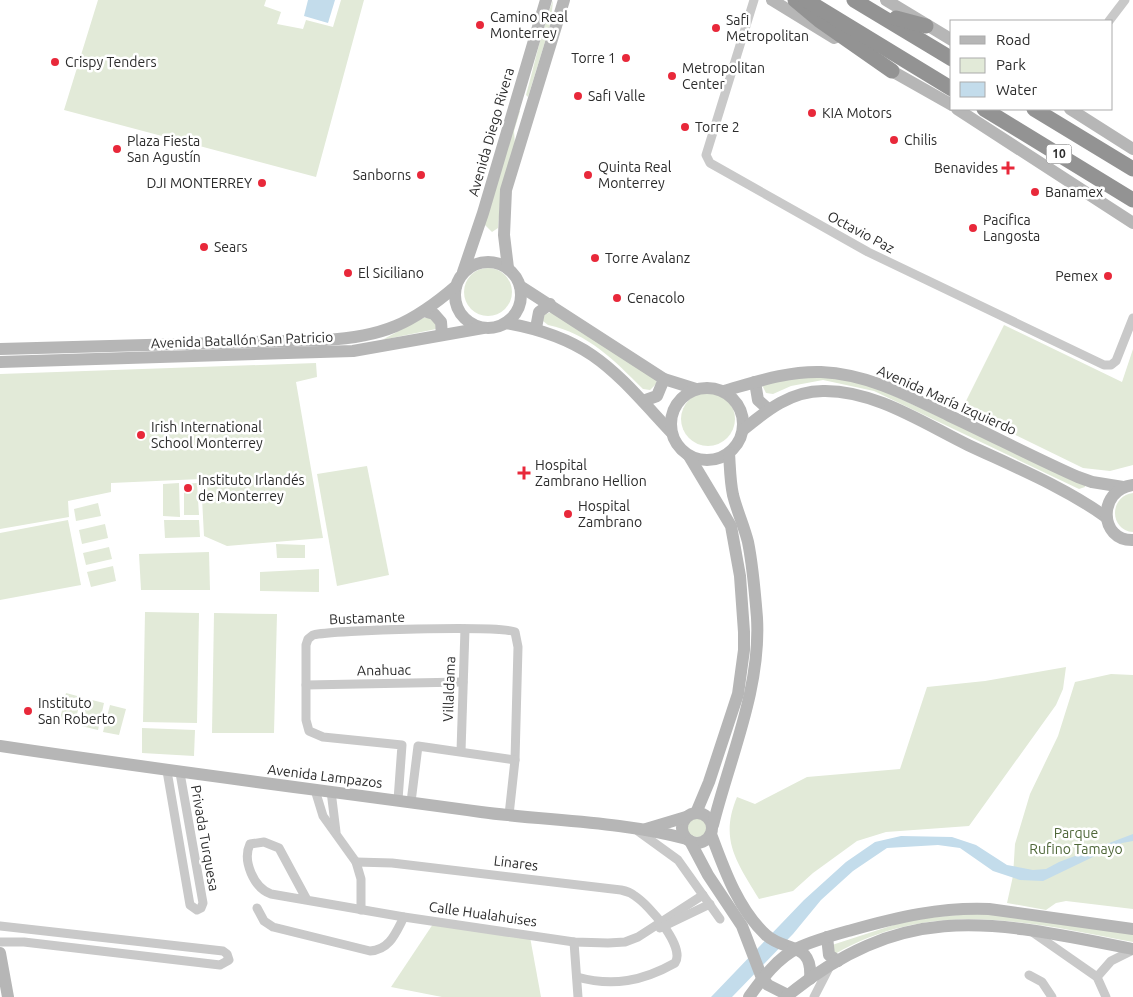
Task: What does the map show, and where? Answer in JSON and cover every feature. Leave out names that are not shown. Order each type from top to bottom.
[{"type":"highway","points":[[795,0],[892,71]]},
{"type":"highway","points":[[806,0],[950,88]]},
{"type":"highway","points":[[854,0],[950,58]]},
{"type":"highway","points":[[862,0],[903,21],[926,26]]},
{"type":"highway","name":"10","points":[[986,110],[1133,200]]},
{"type":"highway","name":"10","points":[[1036,110],[1133,169]]},
{"type":"street","name":"Avenida Diego Rivera","points":[[463,272],[483,213],[546,0]]},
{"type":"street","points":[[508,268],[504,234],[506,190],[564,0]]},
{"type":"street","name":"Octavio Paz","points":[[754,0],[706,155],[710,163],[868,252],[1104,365],[1111,365],[1116,361],[1133,318]]},
{"type":"street","points":[[772,0],[950,104]]},
{"type":"street","points":[[886,0],[950,39]]},
{"type":"street","points":[[1110,20],[1125,0]]},
{"type":"street","points":[[959,110],[1133,223]]},
{"type":"street","points":[[1072,110],[1133,149]]},
{"type":"street","points":[[487,262],[508,268],[514,274],[520,286],[518,306],[515,314],[506,323],[495,328],[483,328],[469,323],[457,307],[456,286],[463,272],[472,265],[487,262]]},
{"type":"street","name":"Avenida Batallón San Patricio","points":[[0,349],[344,339],[382,333],[398,326],[424,311],[456,286]]},
{"type":"street","points":[[520,286],[664,380],[696,389],[710,388],[724,391],[739,406],[742,412],[743,430]]},
{"type":"street","points":[[536,328],[539,312],[550,304]]},
{"type":"street","points":[[424,311],[434,314],[441,322],[442,335]]},
{"type":"street","points":[[506,323],[536,328],[569,340],[599,358],[644,401],[671,432],[681,449],[689,456],[710,488],[731,526],[735,540],[744,608],[744,650],[738,694],[731,721],[709,782],[682,829],[708,875],[742,926],[762,978],[768,985],[787,996],[834,962],[880,940],[930,927],[997,925],[1133,949]]},
{"type":"street","name":"Avenida Batallón San Patricio","points":[[0,362],[353,351],[483,328]]},
{"type":"street","name":"Avenida María Izquierdo","points":[[724,391],[786,374],[820,372],[848,375],[875,382],[1092,482],[1130,485]]},
{"type":"street","points":[[644,401],[657,396],[664,380]]},
{"type":"street","points":[[755,382],[758,400],[768,409]]},
{"type":"street","points":[[671,432],[676,409],[687,395],[696,389]]},
{"type":"street","points":[[689,456],[710,460],[723,458],[735,447],[743,430],[768,409],[788,398],[810,392],[850,393],[879,402],[1084,501],[1106,517]]},
{"type":"street","points":[[689,840],[703,842],[712,830],[748,701],[755,667],[757,620],[752,566],[731,482],[729,454]]},
{"type":"street","points":[[710,488],[719,482],[731,482]]},
{"type":"street","points":[[1084,501],[1092,482]]},
{"type":"street","points":[[1130,485],[1113,494],[1107,505],[1106,517],[1110,528],[1118,536],[1133,540]]},
{"type":"street","name":"Villaldama","points":[[461,751],[465,629]]},
{"type":"street","name":"Bustamante","points":[[398,800],[402,745],[312,734],[309,731],[306,720],[306,645],[308,639],[313,635],[465,629],[508,629],[515,632],[517,636],[515,760],[508,815]]},
{"type":"street","name":"Anahuac","points":[[306,685],[463,682]]},
{"type":"street","name":"Avenida Lampazos","points":[[0,746],[174,772],[508,815],[640,829],[689,840]]},
{"type":"street","points":[[411,802],[418,746],[515,760]]},
{"type":"street","name":"Privada Turquesa","points":[[174,772],[193,846],[202,903],[201,908],[197,910],[190,905],[180,848],[174,772]]},
{"type":"street","points":[[315,790],[323,816],[356,862],[361,880],[361,910]]},
{"type":"street","points":[[331,792],[336,832]]},
{"type":"street","points":[[691,815],[703,814],[709,818],[727,876],[755,921],[771,939],[797,949],[808,959],[810,978]]},
{"type":"street","name":"Avenida Lampazos","points":[[640,829],[691,815]]},
{"type":"street","points":[[640,829],[678,860],[720,919]]},
{"type":"street","name":"Calle Hualahuises","points":[[307,900],[279,848],[264,842],[250,844],[248,860],[260,889],[271,894],[404,917],[574,942],[625,942],[662,924],[703,895]]},
{"type":"street","points":[[180,848],[193,846]]},
{"type":"street","name":"Linares","points":[[356,862],[401,864],[621,890],[636,896],[662,924],[678,950],[678,959],[675,962],[653,973],[624,982],[603,983],[577,977]]},
{"type":"street","name":"Calle Hualahuises","points":[[662,924],[710,904]]},
{"type":"street","points":[[257,908],[264,921],[273,927],[370,951],[381,949],[390,942],[404,917]]},
{"type":"street","points":[[750,997],[762,978],[797,949],[827,937],[918,913],[966,908],[1032,914],[1133,929]]},
{"type":"street","points":[[0,926],[223,951],[227,954],[229,960],[220,965],[24,942],[0,942]]},
{"type":"street","points":[[1030,930],[1097,977],[1106,997]]},
{"type":"street","points":[[827,937],[829,954],[834,962]]},
{"type":"street","points":[[118,940],[118,952]]},
{"type":"street","points":[[574,942],[578,996]]},
{"type":"street","points":[[1097,977],[1111,961],[1133,949]]},
{"type":"street","points":[[0,953],[8,997]]},
{"type":"street","points":[[814,997],[834,962]]},
{"type":"street","points":[[1029,975],[1042,982],[1052,997]]},
{"type":"green space","points":[[98,0],[266,0],[264,6],[281,12],[277,24],[303,29],[306,20],[333,27],[341,0],[364,0],[316,177],[64,110]]},
{"type":"green space","points":[[553,0],[551,22],[528,97],[526,95]]},
{"type":"green space","points":[[518,110],[520,111],[514,131],[515,144],[501,192],[498,228],[492,232],[484,224]]},
{"type":"green space","points":[[483,268],[493,268],[502,272],[508,278],[511,283],[511,301],[502,312],[493,316],[483,316],[474,312],[468,306],[464,297],[464,287],[468,278],[474,272]]},
{"type":"green space","points":[[553,311],[657,376],[656,384],[650,390],[643,389],[622,368],[588,341],[576,334],[548,325],[543,321],[544,315]]},
{"type":"green space","points":[[423,318],[429,318],[435,322],[436,329],[382,340]]},
{"type":"green space","points":[[1004,325],[1122,382],[1133,349],[1133,465],[1110,471],[1083,468],[962,409]]},
{"type":"green space","points":[[316,363],[317,377],[296,382],[323,538],[227,546],[204,536],[201,479],[111,483],[111,492],[68,501],[69,517],[0,529],[0,374]]},
{"type":"green space","points":[[807,374],[866,383],[1085,484],[1085,487],[1079,489],[874,391],[823,380],[791,386],[773,394],[766,393],[762,385]]},
{"type":"green space","points":[[703,392],[713,392],[723,396],[731,404],[735,419],[731,434],[723,442],[713,446],[703,446],[693,442],[685,434],[681,424],[681,414],[685,404],[693,396]]},
{"type":"green space","points":[[367,466],[389,575],[337,586],[317,474]]},
{"type":"green space","points":[[179,483],[180,517],[163,516],[163,484]]},
{"type":"green space","points":[[197,483],[199,515],[184,515],[184,484]]},
{"type":"green space","points":[[1133,493],[1133,532],[1125,530],[1120,525],[1116,520],[1115,513],[1116,506],[1120,500],[1125,495]]},
{"type":"green space","points":[[98,503],[101,516],[76,521],[74,509]]},
{"type":"green space","points":[[68,520],[81,585],[0,600],[0,533]]},
{"type":"green space","points":[[164,520],[199,520],[200,537],[165,538]]},
{"type":"green space","points":[[105,524],[108,538],[82,544],[79,530]]},
{"type":"green space","points":[[276,544],[305,545],[305,558],[277,558]]},
{"type":"green space","points":[[109,547],[112,559],[86,565],[83,553]]},
{"type":"green space","points":[[209,552],[210,590],[141,590],[139,554]]},
{"type":"green space","points":[[113,566],[116,581],[91,587],[87,572]]},
{"type":"green space","points":[[319,569],[319,592],[260,591],[260,572]]},
{"type":"green space","points":[[145,612],[199,613],[197,723],[143,722]]},
{"type":"green space","points":[[214,613],[277,614],[274,733],[212,733]]},
{"type":"green space","points":[[1066,667],[1063,689],[1056,705],[969,826],[886,832],[857,841],[813,873],[793,891],[759,899],[738,862],[730,838],[732,812],[737,797],[755,804],[807,777],[900,769],[927,687],[985,681]]},
{"type":"green space","name":"Parque Rufino Tamayo","points":[[1111,674],[1133,675],[1133,909],[1066,901],[1056,903],[1046,910],[1007,903],[1013,876],[1015,844],[1030,794],[1058,736],[1075,682]]},
{"type":"green space","points":[[66,693],[81,697],[75,723],[60,719]]},
{"type":"green space","points":[[88,699],[104,703],[98,730],[81,726]]},
{"type":"green space","points":[[110,705],[126,709],[119,735],[103,732]]},
{"type":"green space","points":[[142,728],[195,730],[194,756],[142,753]]},
{"type":"green space","points":[[697,815],[705,818],[708,826],[705,834],[697,837],[689,834],[686,826],[689,818]]},
{"type":"green space","points":[[983,913],[1133,934],[1133,942],[1019,922],[945,920],[908,926],[872,937],[835,954],[832,945],[912,919]]},
{"type":"green space","points":[[433,924],[530,937],[541,997],[442,997],[391,987]]},
{"type":"water","points":[[308,0],[335,0],[328,23],[304,16]]},
{"type":"water","points":[[1133,834],[1133,841],[1122,843],[1043,881],[1020,880],[993,871],[960,848],[938,845],[887,848],[853,871],[821,900],[793,934],[732,997],[711,997],[804,900],[846,862],[875,842],[901,836],[952,837],[976,845],[1007,865],[1033,870],[1046,869],[1059,862]]},
{"type":"place","name":"Camino Real Monterrey","points":[[480,25]]},
{"type":"place","name":"Safi Metropolitan","points":[[716,28]]},
{"type":"place","name":"Torre 1","points":[[626,58]]},
{"type":"place","name":"Crispy Tenders","points":[[55,62]]},
{"type":"place","name":"Metropolitan Center","points":[[672,76]]},
{"type":"place","name":"Safi Valle","points":[[578,96]]},
{"type":"place","name":"KIA Motors","points":[[812,113]]},
{"type":"place","name":"Torre 2","points":[[685,127]]},
{"type":"place","name":"Chilis","points":[[894,140]]},
{"type":"place","name":"Plaza Fiesta San Agustín","points":[[117,149]]},
{"type":"place","name":"Benavides","points":[[1008,168]]},
{"type":"place","name":"Sanborns","points":[[421,175]]},
{"type":"place","name":"Quinta Real Monterrey","points":[[588,175]]},
{"type":"place","name":"DJI MONTERREY","points":[[262,183]]},
{"type":"place","name":"Banamex","points":[[1035,192]]},
{"type":"place","name":"Pacifica Langosta","points":[[973,228]]},
{"type":"place","name":"Sears","points":[[204,247]]},
{"type":"place","name":"Torre Avalanz","points":[[595,258]]},
{"type":"place","name":"El Siciliano","points":[[348,273]]},
{"type":"place","name":"Pemex","points":[[1108,276]]},
{"type":"place","name":"Cenacolo","points":[[617,298]]},
{"type":"place","name":"Irish International School Monterrey","points":[[141,435]]},
{"type":"place","name":"Hospital Zambrano Hellion","points":[[524,473]]},
{"type":"place","name":"Instituto Irlandés de Monterrey","points":[[188,488]]},
{"type":"place","name":"Hospital Zambrano","points":[[568,514]]},
{"type":"place","name":"Instituto San Roberto","points":[[28,711]]}]
